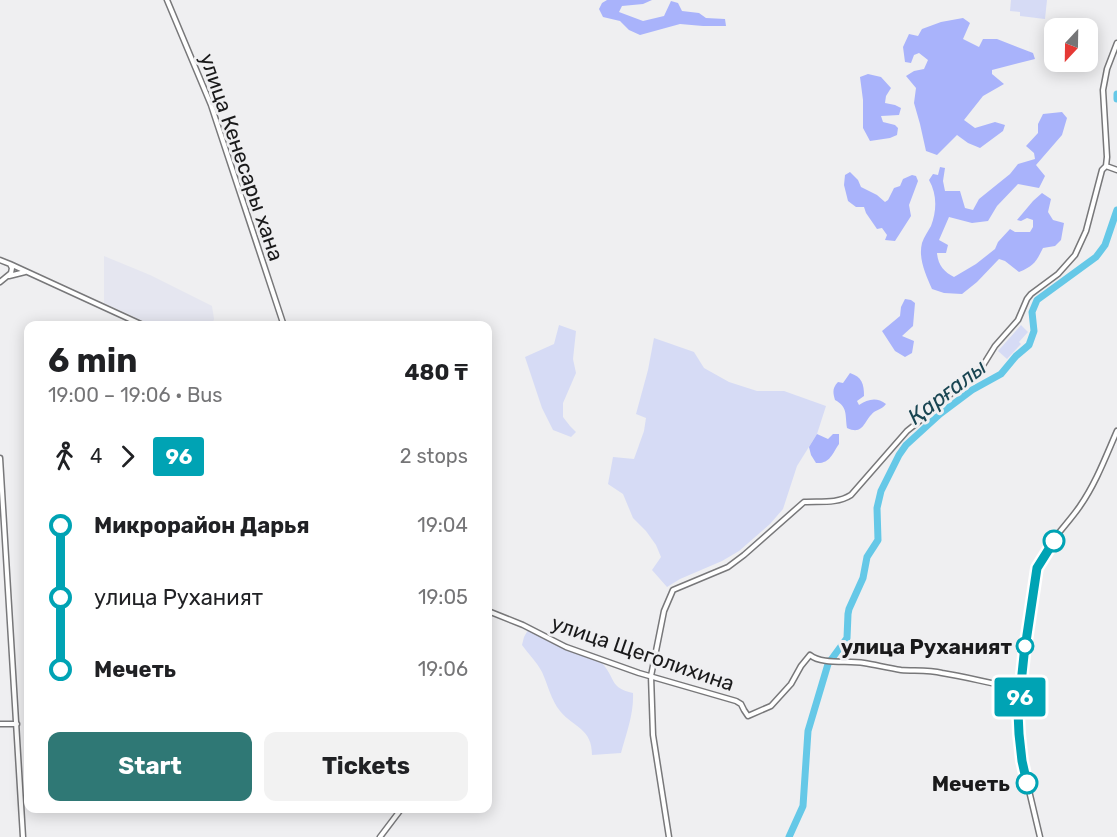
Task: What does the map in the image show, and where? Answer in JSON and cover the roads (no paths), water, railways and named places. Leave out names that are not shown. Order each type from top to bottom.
[{"type":"street","name":"улица Кенесары хана","points":[[167,0],[211,105],[282,321]]},
{"type":"street","points":[[669,837],[653,735],[651,676],[664,611],[673,590],[728,567],[804,502],[844,500],[851,495],[907,431],[982,367],[995,346],[1018,320],[1031,294],[1058,274],[1075,255],[1086,231],[1102,170],[1106,166],[1103,90],[1107,69],[1117,43]]},
{"type":"street","points":[[1106,166],[1117,170]]},
{"type":"street","points":[[0,260],[134,321]]},
{"type":"street","points":[[0,283],[11,273],[10,264]]},
{"type":"street","points":[[5,278],[22,272],[29,273]]},
{"type":"street","points":[[1040,837],[1022,761],[1018,712],[1028,620],[1037,568],[1046,551],[1082,503],[1117,431]]},
{"type":"street","points":[[0,458],[23,837]]},
{"type":"street","name":"улица Щеголихина","points":[[492,613],[567,647],[651,676],[736,701],[741,704],[748,716],[771,706],[792,684],[801,666],[810,655],[815,659],[830,661],[941,672],[1020,688]]},
{"type":"street","points":[[0,724],[17,724]]},
{"type":"street","points":[[380,837],[398,813]]},
{"type":"waterway","name":"Қарғалы","points":[[1117,94],[1117,99]]},
{"type":"waterway","name":"Қарғалы","points":[[789,837],[803,806],[808,731],[828,664],[847,638],[849,609],[863,578],[867,557],[878,540],[877,508],[881,491],[899,455],[906,445],[940,414],[972,390],[1001,374],[1029,345],[1034,331],[1032,312],[1037,300],[1096,257],[1105,245],[1117,210]]},
{"type":"place","name":"улица Руханият","points":[[1025,646]]},
{"type":"place","name":"Мечеть","points":[[1027,783]]}]
